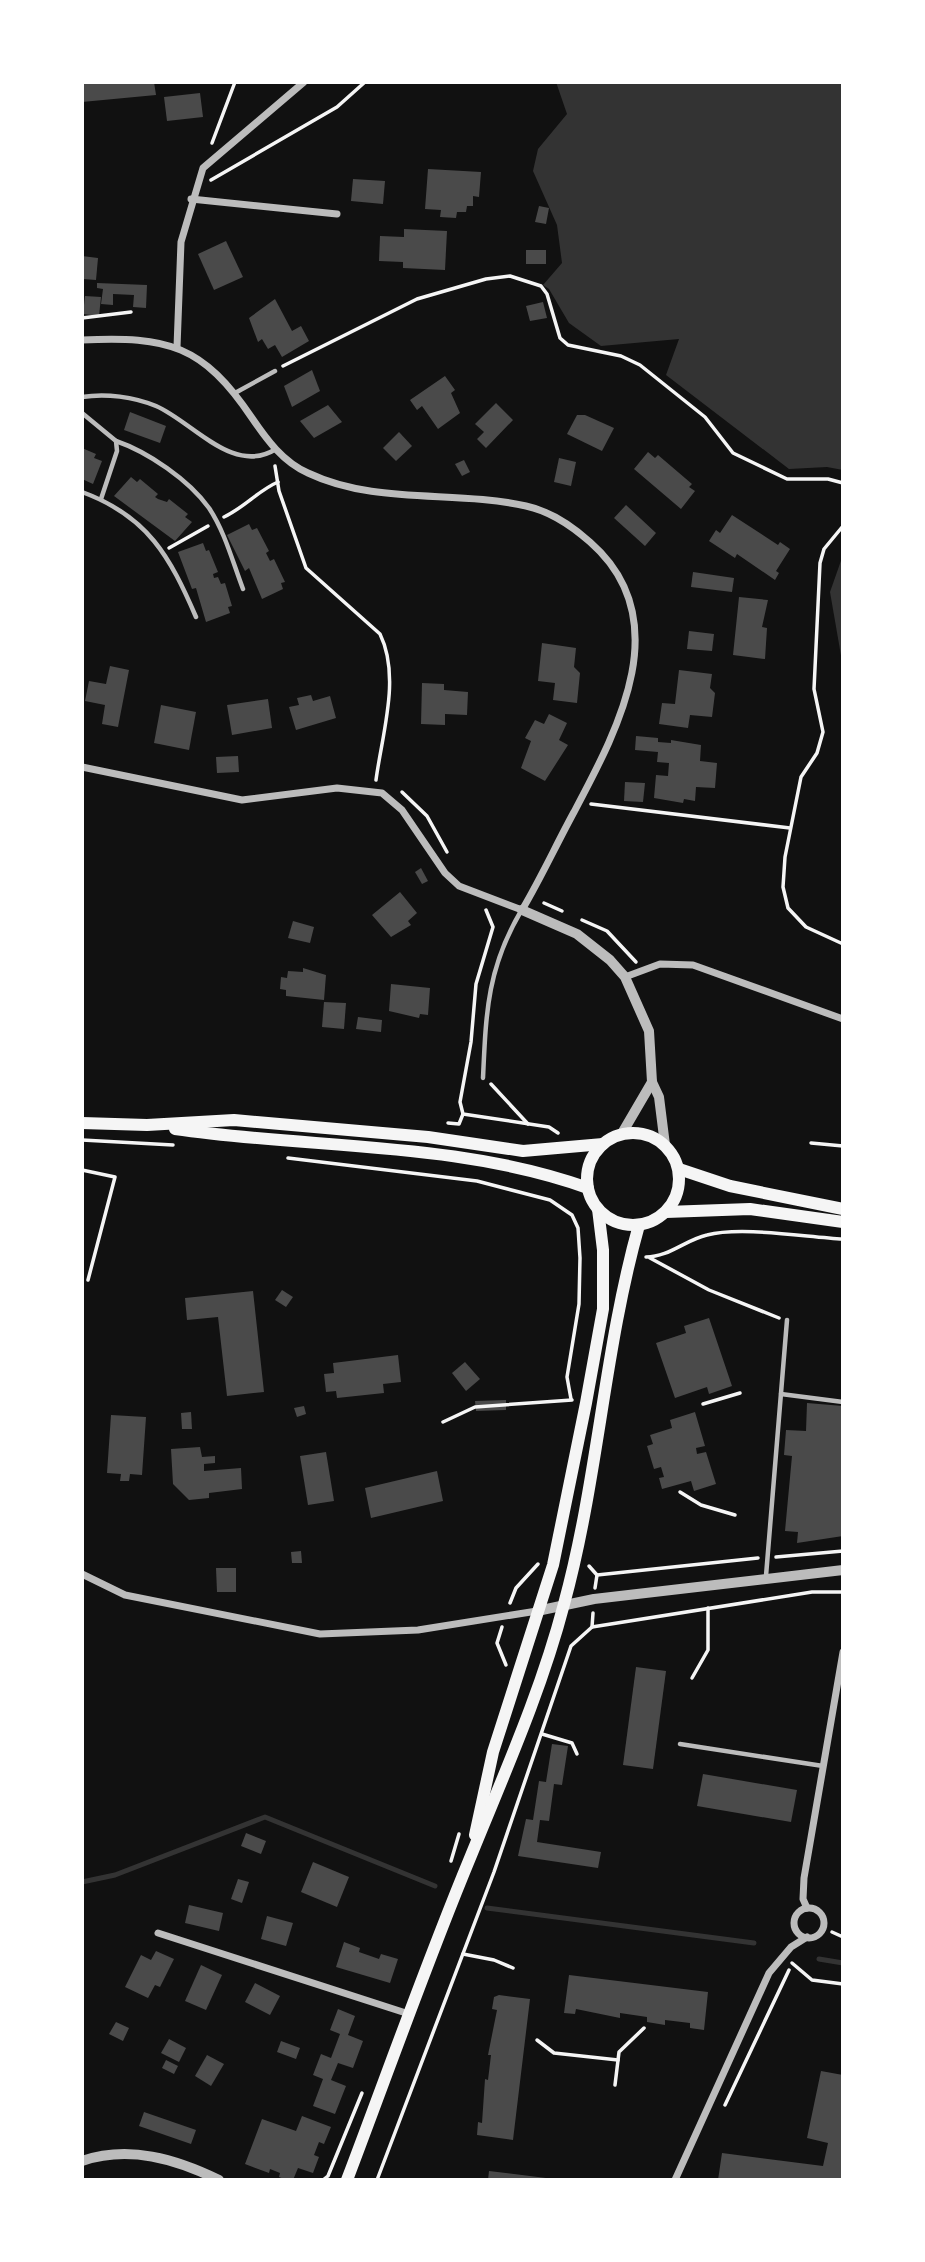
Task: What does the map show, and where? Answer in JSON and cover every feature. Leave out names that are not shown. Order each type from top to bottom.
[{"type":"main road","points":[[147,1125],[234,1120],[428,1138],[523,1151],[560,1150],[603,1144],[621,1135],[643,1134],[665,1145],[679,1170],[678,1192],[666,1212],[654,1221],[639,1225],[617,1222],[598,1209]]},
{"type":"main road","points":[[82,1123],[147,1125],[396,1151],[488,1163],[555,1177],[588,1188]]},
{"type":"main road","points":[[471,1856],[494,1752],[537,1611],[554,1565],[603,1309],[603,1250],[598,1209],[588,1188],[589,1166],[603,1144]]},
{"type":"main road","points":[[679,1170],[722,1184],[843,1209]]},
{"type":"main road","points":[[666,1212],[750,1209],[843,1223]]},
{"type":"main road","points":[[347,2180],[471,1856],[503,1782],[564,1605],[617,1310],[639,1225]]},
{"type":"street","points":[[177,347],[181,242],[191,199],[203,168],[304,82]]},
{"type":"street","points":[[191,199],[337,214]]},
{"type":"street","points":[[82,340],[140,339],[177,347],[220,375],[276,449],[306,473],[368,490],[525,506],[564,523],[612,564],[632,609],[633,671],[628,696],[606,751],[522,910]]},
{"type":"street","points":[[82,767],[242,800],[337,788],[382,793],[402,810],[445,873],[459,886],[577,934],[611,960],[625,977],[649,1031],[652,1082],[659,1097],[665,1145]]},
{"type":"street","points":[[625,977],[660,964],[693,965],[843,1019]]},
{"type":"street","points":[[621,1135],[652,1082]]},
{"type":"street","points":[[82,1574],[125,1594],[320,1634],[418,1630],[505,1617],[594,1599],[766,1576],[843,1570]]},
{"type":"street","points":[[807,1908],[803,1899],[804,1878],[843,1652]]},
{"type":"street","points":[[675,2180],[769,1973],[790,1947],[820,1933],[824,1920],[816,1909],[807,1908],[798,1913],[795,1923],[798,1932],[807,1937]]},
{"type":"street","points":[[158,1933],[410,2015]]},
{"type":"street","points":[[82,2161],[108,2155],[154,2156],[178,2162],[219,2180]]},
{"type":"lane","points":[[235,393],[275,371]]},
{"type":"lane","points":[[82,397],[134,399],[156,406],[186,422],[202,437],[231,453],[266,455],[276,449]]},
{"type":"lane","points":[[82,413],[116,441],[133,446],[168,471],[202,500],[216,521],[243,589]]},
{"type":"lane","points":[[101,499],[117,451],[116,441]]},
{"type":"lane","points":[[82,492],[101,499],[135,523],[164,551],[195,617]]},
{"type":"lane","points":[[483,1079],[485,1032],[495,964],[522,910]]},
{"type":"lane","points":[[766,1576],[787,1320]]},
{"type":"lane","points":[[781,1394],[843,1402]]},
{"type":"lane","points":[[680,1744],[823,1766]]},
{"type":"path","points":[[212,144],[235,82]]},
{"type":"path","points":[[196,187],[238,167],[337,107],[365,82]]},
{"type":"path","points":[[275,371],[417,299],[486,279],[510,276],[541,286],[547,294],[560,338],[568,345],[621,356],[640,365],[705,417],[733,453],[787,479],[828,479],[843,483]]},
{"type":"path","points":[[82,318],[131,312]]},
{"type":"path","points":[[266,455],[275,466],[306,568],[380,634],[386,646],[390,675],[376,780]]},
{"type":"path","points":[[275,466],[306,473]]},
{"type":"path","points":[[216,521],[243,508],[265,488],[278,482]]},
{"type":"path","points":[[843,526],[824,549],[820,562],[814,688],[823,732],[821,744],[801,777],[790,828],[783,887],[788,908],[806,927],[843,944]]},
{"type":"path","points":[[164,551],[196,534]]},
{"type":"path","points":[[363,783],[376,780],[384,783]]},
{"type":"path","points":[[395,788],[421,808],[452,859]]},
{"type":"path","points":[[579,802],[790,828]]},
{"type":"path","points":[[529,898],[607,931],[642,970]]},
{"type":"path","points":[[440,1122],[459,1124],[463,1114],[460,1102],[471,1042],[476,984],[493,928],[489,916],[484,913],[489,900]]},
{"type":"path","points":[[483,1079],[497,1088],[528,1124]]},
{"type":"path","points":[[463,1114],[556,1130],[560,1137],[560,1150]]},
{"type":"path","points":[[82,1140],[175,1145]]},
{"type":"path","points":[[811,1143],[843,1146]]},
{"type":"path","points":[[284,1157],[477,1181],[550,1200],[572,1215],[578,1228],[579,1304],[567,1377],[572,1400],[569,1414]]},
{"type":"path","points":[[82,1170],[115,1177],[88,1280]]},
{"type":"path","points":[[550,1200],[555,1177]]},
{"type":"path","points":[[631,1254],[660,1256],[705,1235],[727,1232],[843,1239]]},
{"type":"path","points":[[578,1246],[603,1250]]},
{"type":"path","points":[[648,1257],[709,1290],[761,1313],[787,1320]]},
{"type":"path","points":[[703,1404],[740,1393]]},
{"type":"path","points":[[443,1422],[475,1407],[572,1400]]},
{"type":"path","points":[[680,1492],[701,1504],[735,1515]]},
{"type":"path","points":[[597,1575],[843,1551]]},
{"type":"path","points":[[502,1677],[506,1664],[497,1643],[516,1588],[538,1563],[554,1565]]},
{"type":"path","points":[[573,1566],[590,1566],[597,1575],[592,1627]]},
{"type":"path","points":[[377,2180],[463,1954],[571,1646],[592,1627],[812,1592],[843,1592]]},
{"type":"path","points":[[692,1678],[708,1650],[708,1608]]},
{"type":"path","points":[[542,1734],[572,1743],[577,1754]]},
{"type":"path","points":[[448,1873],[459,1833]]},
{"type":"path","points":[[832,1932],[843,1937]]},
{"type":"path","points":[[463,1954],[494,1960],[513,1968]]},
{"type":"path","points":[[724,2106],[792,1963]]},
{"type":"path","points":[[812,1980],[843,1984]]},
{"type":"path","points":[[615,2085],[618,2060],[624,2045],[644,2028]]},
{"type":"path","points":[[537,2040],[554,2053],[618,2060]]},
{"type":"path","points":[[323,2180],[328,2176],[365,2086]]},
{"type":"shaded area","points":[[556,82],[843,82],[843,470],[827,467],[789,469],[666,375],[679,339],[601,346],[569,323],[549,289],[543,285],[562,263],[557,225],[533,171],[538,149],[567,114]]},
{"type":"shaded area","points":[[843,555],[843,667],[830,592]]},
{"type":"building","points":[[82,82],[154,82],[156,95],[82,102]]},
{"type":"building","points":[[200,93],[203,117],[167,121],[164,97]]},
{"type":"building","points":[[428,169],[481,172],[479,197],[473,196],[473,206],[467,206],[466,212],[457,212],[456,218],[440,217],[441,210],[425,209]]},
{"type":"building","points":[[353,179],[385,181],[383,204],[351,201]]},
{"type":"building","points":[[539,206],[549,208],[546,224],[535,222]]},
{"type":"building","points":[[404,229],[447,231],[445,270],[403,268],[403,262],[379,261],[380,236],[404,237]]},
{"type":"building","points":[[226,241],[243,277],[214,290],[198,254]]},
{"type":"building","points":[[526,250],[546,250],[546,264],[526,264]]},
{"type":"building","points":[[82,256],[98,258],[96,280],[83,279]]},
{"type":"building","points":[[97,283],[147,285],[146,308],[133,307],[134,295],[113,294],[113,305],[101,304],[103,289],[97,288]]},
{"type":"building","points":[[85,296],[101,297],[99,316],[83,314]]},
{"type":"building","points":[[275,299],[292,331],[301,326],[309,341],[282,357],[275,345],[268,349],[262,339],[258,342],[249,318]]},
{"type":"building","points":[[543,302],[547,318],[530,321],[526,306]]},
{"type":"building","points":[[312,370],[320,391],[292,407],[284,386]]},
{"type":"building","points":[[445,376],[455,390],[451,393],[460,413],[438,429],[422,406],[417,410],[410,400]]},
{"type":"building","points":[[496,403],[513,420],[486,448],[477,439],[484,432],[475,424]]},
{"type":"building","points":[[328,405],[342,422],[314,438],[300,421]]},
{"type":"building","points":[[130,412],[166,426],[160,443],[124,430]]},
{"type":"building","points":[[577,415],[585,415],[614,428],[602,451],[567,434]]},
{"type":"building","points":[[399,432],[412,446],[396,461],[383,448]]},
{"type":"building","points":[[82,448],[96,454],[94,458],[102,461],[93,484],[82,479]]},
{"type":"building","points":[[648,452],[655,458],[658,455],[692,484],[689,487],[695,491],[681,509],[634,469]]},
{"type":"building","points":[[559,458],[576,462],[571,486],[554,482]]},
{"type":"building","points":[[464,460],[470,472],[462,476],[455,464]]},
{"type":"building","points":[[131,477],[137,482],[140,479],[158,494],[155,497],[158,499],[167,502],[169,499],[188,514],[185,517],[192,522],[175,541],[114,496]]},
{"type":"building","points":[[626,505],[656,533],[645,546],[614,518]]},
{"type":"building","points":[[732,515],[778,545],[780,542],[790,549],[776,571],[779,573],[775,580],[737,554],[735,558],[709,541],[716,530],[720,533]]},
{"type":"building","points":[[249,524],[252,530],[257,528],[269,551],[266,553],[270,561],[274,559],[285,582],[281,583],[283,589],[262,599],[249,568],[245,571],[227,535]]},
{"type":"building","points":[[203,543],[206,551],[209,550],[218,572],[213,574],[214,578],[218,577],[221,584],[225,583],[232,606],[228,607],[230,613],[206,622],[196,588],[192,589],[178,552]]},
{"type":"building","points":[[693,572],[734,578],[732,592],[691,587]]},
{"type":"building","points":[[739,597],[768,600],[762,627],[767,628],[765,659],[733,655]]},
{"type":"building","points":[[689,631],[714,634],[712,651],[687,649]]},
{"type":"building","points":[[542,643],[576,648],[574,667],[580,673],[577,703],[553,700],[555,683],[538,681]]},
{"type":"building","points":[[110,666],[129,670],[118,727],[102,724],[105,705],[85,701],[89,681],[106,684]]},
{"type":"building","points":[[679,670],[712,674],[710,688],[715,693],[712,717],[690,715],[688,728],[659,724],[662,703],[675,704]]},
{"type":"building","points":[[422,683],[444,684],[444,690],[468,692],[467,715],[445,714],[445,725],[421,724]]},
{"type":"building","points":[[311,695],[313,701],[330,696],[336,718],[296,730],[289,707],[299,705],[297,698]]},
{"type":"building","points":[[268,699],[272,728],[232,735],[227,705]]},
{"type":"building","points":[[161,705],[196,712],[189,750],[154,743]]},
{"type":"building","points":[[549,714],[567,723],[559,740],[568,745],[545,781],[521,768],[531,741],[525,738],[535,720],[544,724]]},
{"type":"building","points":[[636,736],[658,738],[658,742],[671,743],[671,740],[701,745],[700,761],[717,763],[715,788],[696,787],[695,801],[684,799],[683,803],[654,798],[656,775],[668,776],[669,763],[657,762],[658,752],[635,750]]},
{"type":"building","points":[[238,756],[239,772],[217,773],[216,757]]},
{"type":"building","points":[[625,782],[645,783],[643,802],[624,801]]},
{"type":"building","points":[[421,868],[428,881],[422,884],[415,872]]},
{"type":"building","points":[[400,892],[417,913],[408,921],[411,925],[391,937],[372,915]]},
{"type":"building","points":[[293,921],[314,927],[310,943],[288,938]]},
{"type":"building","points":[[303,968],[326,975],[324,1000],[286,996],[286,990],[280,989],[281,977],[287,978],[288,971],[303,972]]},
{"type":"building","points":[[391,984],[430,988],[428,1015],[420,1014],[419,1018],[389,1011]]},
{"type":"building","points":[[324,1002],[346,1003],[344,1029],[322,1027]]},
{"type":"building","points":[[358,1017],[382,1020],[381,1032],[356,1029]]},
{"type":"building","points":[[282,1290],[293,1297],[286,1307],[275,1300]]},
{"type":"building","points":[[253,1291],[264,1392],[227,1396],[218,1317],[187,1320],[185,1298]]},
{"type":"building","points":[[709,1318],[732,1386],[709,1394],[707,1387],[675,1398],[656,1343],[686,1333],[684,1326]]},
{"type":"building","points":[[398,1355],[401,1382],[383,1384],[384,1393],[337,1398],[336,1391],[326,1392],[324,1374],[334,1373],[333,1363]]},
{"type":"building","points":[[465,1362],[480,1379],[466,1391],[452,1373]]},
{"type":"building","points":[[506,1400],[506,1410],[476,1411],[475,1401]]},
{"type":"building","points":[[807,1403],[843,1406],[843,1536],[797,1543],[798,1532],[785,1531],[792,1456],[784,1455],[786,1430],[806,1431]]},
{"type":"building","points":[[304,1406],[306,1414],[297,1417],[294,1408]]},
{"type":"building","points":[[191,1412],[192,1429],[182,1429],[181,1413]]},
{"type":"building","points":[[695,1412],[705,1446],[696,1448],[697,1454],[706,1452],[716,1484],[694,1491],[691,1481],[662,1489],[659,1478],[664,1477],[661,1467],[654,1469],[647,1446],[653,1444],[650,1435],[672,1428],[670,1420]]},
{"type":"building","points":[[111,1415],[146,1417],[142,1475],[130,1474],[129,1481],[120,1481],[121,1474],[107,1473]]},
{"type":"building","points":[[200,1447],[202,1457],[215,1456],[215,1463],[204,1464],[204,1471],[241,1468],[242,1489],[209,1493],[209,1498],[189,1500],[173,1484],[171,1449]]},
{"type":"building","points":[[326,1452],[334,1501],[308,1505],[300,1456]]},
{"type":"building","points":[[437,1471],[443,1501],[371,1518],[365,1488]]},
{"type":"building","points":[[301,1551],[302,1563],[292,1563],[291,1552]]},
{"type":"building","points":[[216,1568],[236,1568],[236,1592],[217,1592]]},
{"type":"building","points":[[636,1667],[666,1671],[653,1769],[623,1765]]},
{"type":"building","points":[[552,1744],[568,1746],[562,1785],[554,1784],[549,1821],[540,1820],[537,1842],[601,1852],[598,1868],[518,1856],[526,1819],[533,1820],[539,1781],[546,1782]]},
{"type":"building","points":[[703,1774],[797,1790],[791,1822],[697,1806]]},
{"type":"building","points":[[246,1833],[266,1841],[261,1854],[241,1846]]},
{"type":"building","points":[[313,1862],[349,1877],[337,1907],[301,1892]]},
{"type":"building","points":[[238,1879],[249,1882],[242,1903],[231,1899]]},
{"type":"building","points":[[189,1905],[223,1913],[219,1931],[185,1923]]},
{"type":"building","points":[[267,1916],[293,1923],[286,1946],[261,1939]]},
{"type":"building","points":[[344,1942],[360,1948],[359,1952],[379,1959],[381,1954],[398,1959],[390,1983],[336,1967]]},
{"type":"building","points":[[156,1951],[174,1959],[160,1987],[155,1985],[148,1998],[125,1987],[141,1955],[151,1960]]},
{"type":"building","points":[[201,1965],[222,1975],[206,2010],[185,2001]]},
{"type":"building","points":[[569,1975],[708,1992],[704,2030],[690,2028],[690,2023],[665,2020],[665,2025],[647,2022],[647,2017],[620,2013],[620,2018],[576,2009],[575,2014],[564,2013]]},
{"type":"building","points":[[255,1983],[280,1996],[270,2015],[245,2002]]},
{"type":"building","points":[[499,1995],[530,1999],[513,2140],[477,2135],[478,2122],[482,2123],[485,2079],[488,2080],[491,2055],[488,2055],[497,2010],[492,2009],[494,1997]]},
{"type":"building","points":[[338,2009],[355,2016],[348,2035],[363,2041],[353,2068],[338,2063],[331,2080],[346,2086],[335,2114],[313,2106],[323,2079],[313,2075],[321,2054],[331,2058],[340,2034],[330,2030]]},
{"type":"building","points":[[116,2022],[129,2028],[123,2041],[109,2034]]},
{"type":"building","points":[[169,2039],[186,2048],[179,2062],[161,2053]]},
{"type":"building","points":[[281,2041],[300,2048],[296,2059],[277,2052]]},
{"type":"building","points":[[207,2055],[224,2064],[211,2086],[195,2076]]},
{"type":"building","points":[[166,2060],[178,2066],[174,2074],[162,2068]]},
{"type":"building","points":[[821,2071],[843,2075],[843,2180],[718,2180],[722,2153],[823,2166],[828,2143],[807,2138]]},
{"type":"building","points":[[144,2112],[196,2130],[191,2144],[139,2126]]},
{"type":"building","points":[[302,2116],[331,2127],[324,2144],[319,2142],[314,2155],[319,2157],[313,2173],[298,2168],[293,2180],[286,2180],[279,2177],[280,2173],[270,2169],[269,2173],[245,2164],[262,2119],[296,2131]]},
{"type":"building","points":[[489,2171],[546,2178],[546,2180],[488,2180]]},
{"type":"waterway","points":[[82,1882],[115,1875],[265,1817],[435,1886]]},
{"type":"waterway","points":[[487,1908],[754,1943]]},
{"type":"waterway","points":[[819,1959],[843,1963]]}]
